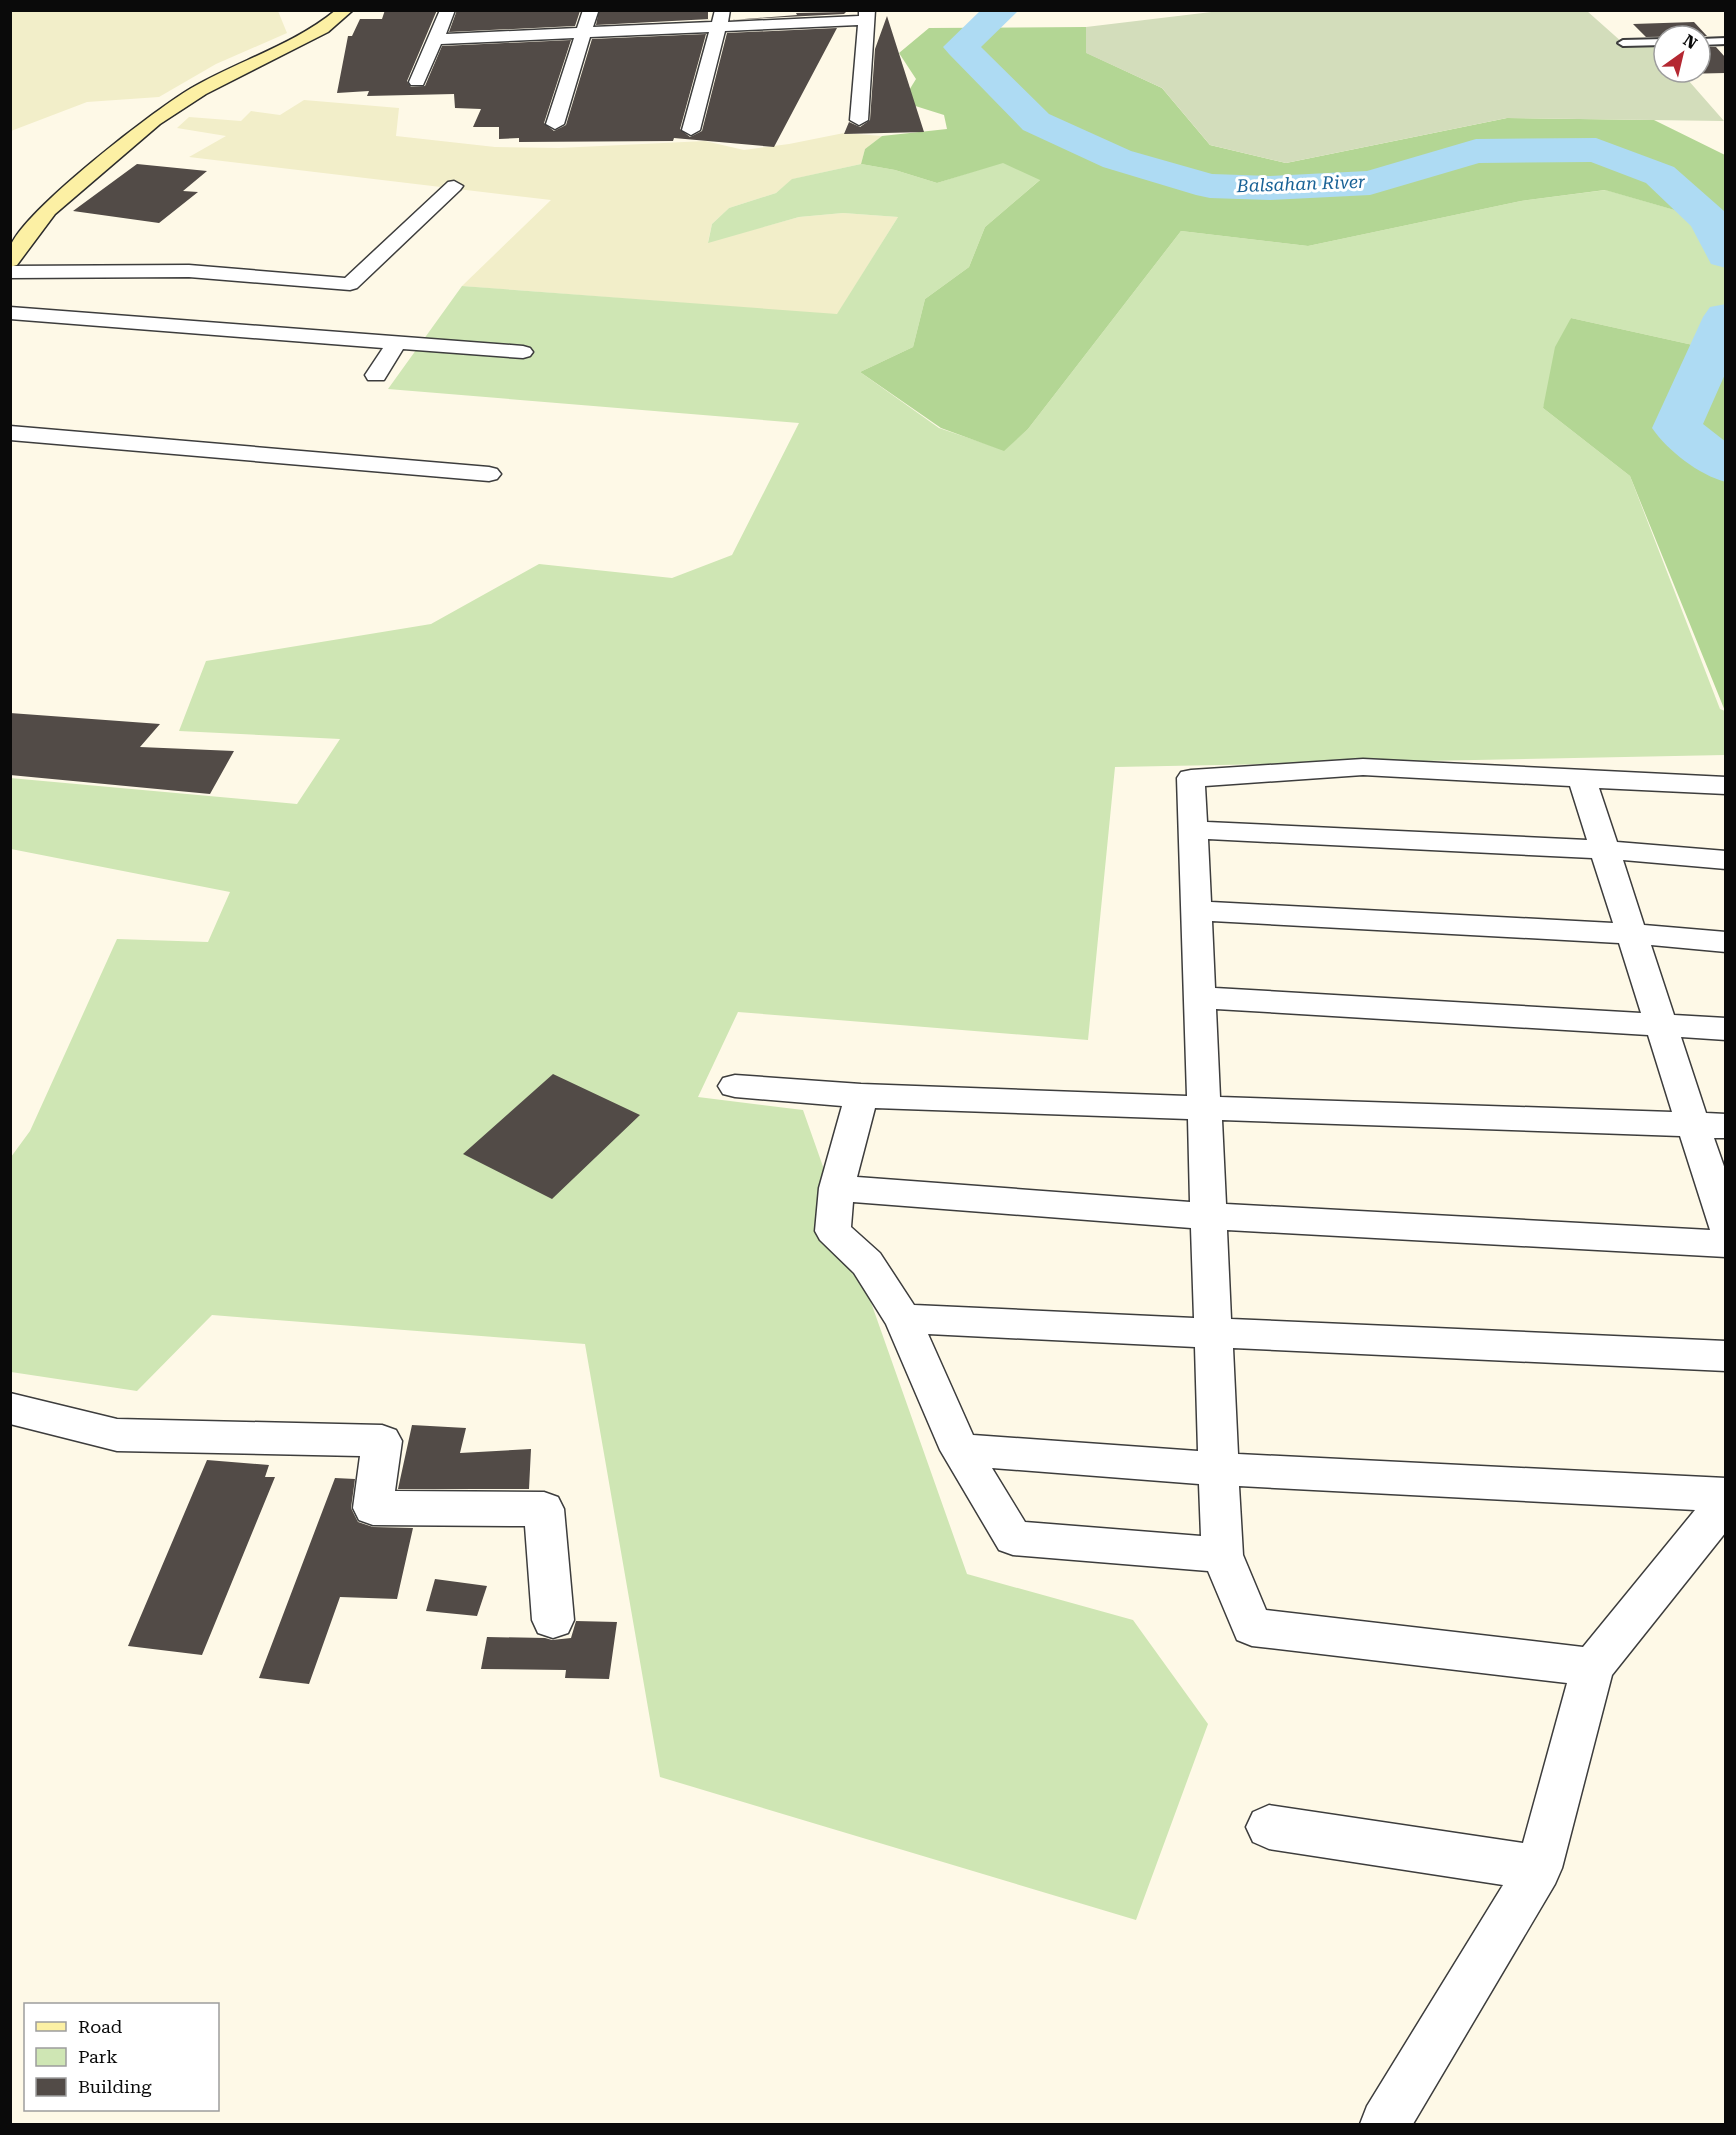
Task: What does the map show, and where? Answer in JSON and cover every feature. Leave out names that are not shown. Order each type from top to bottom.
[{"type":"street","points":[[10,261],[48,210],[154,120],[200,90],[323,29],[346,10]]},
{"type":"street","points":[[417,82],[448,10]]},
{"type":"street","points":[[555,124],[591,10]]},
{"type":"street","points":[[437,39],[584,33],[721,19],[868,15],[858,120]]},
{"type":"street","points":[[691,130],[721,19]]},
{"type":"street","points":[[10,272],[189,271],[350,284],[454,186]]},
{"type":"street","points":[[10,313],[523,352]]},
{"type":"street","points":[[376,375],[397,342]]},
{"type":"street","points":[[10,433],[489,474]]},
{"type":"street","points":[[1593,1667],[1252,1627],[1222,1555],[1191,778],[1363,767],[1725,786]]},
{"type":"street","points":[[1582,780],[1725,1227]]},
{"type":"street","points":[[1193,830],[1605,850],[1725,860]]},
{"type":"street","points":[[1196,911],[1632,934],[1725,942]]},
{"type":"street","points":[[1199,998],[1725,1029]]},
{"type":"street","points":[[735,1086],[861,1096],[1725,1126]]},
{"type":"street","points":[[861,1096],[837,1188],[834,1231],[867,1263],[903,1320],[960,1450],[1013,1538],[1222,1555]]},
{"type":"street","points":[[837,1188],[1209,1216],[1725,1244]]},
{"type":"street","points":[[903,1320],[1725,1356]]},
{"type":"street","points":[[10,1408],[117,1435],[382,1441],[374,1508],[544,1509],[554,1620]]},
{"type":"street","points":[[960,1450],[1219,1469],[1725,1495]]},
{"type":"street","points":[[1385,2124],[1539,1868],[1593,1667],[1725,1501]]},
{"type":"street","points":[[1269,1827],[1539,1868]]},
{"type":"lane","points":[[1623,43],[1652,42]]},
{"type":"shaded area","points":[[11,10],[278,11],[287,33],[216,64],[159,97],[87,102],[11,131]]},
{"type":"shaded area","points":[[304,100],[399,108],[396,136],[495,147],[559,148],[705,141],[744,150],[844,133],[882,136],[865,149],[861,164],[793,179],[776,193],[729,208],[712,224],[708,242],[799,217],[843,213],[898,217],[837,315],[462,286],[551,200],[189,157],[226,136],[177,128],[189,117],[241,121],[251,111],[280,115]]},
{"type":"green space","points":[[1228,10],[1587,11],[1623,43],[1652,44],[1652,84],[1692,84],[1724,121],[1507,118],[1286,163],[1210,145],[1162,88],[1086,53],[1086,27]]},
{"type":"green space","points":[[1086,27],[1087,53],[1162,88],[1210,145],[1286,163],[1507,118],[1654,120],[1725,155],[1725,255],[1709,220],[1605,190],[1521,201],[1308,246],[1181,231],[1028,429],[1004,451],[941,428],[860,372],[913,347],[925,299],[969,267],[985,227],[1040,180],[1003,163],[937,183],[895,170],[861,164],[865,149],[882,136],[947,129],[944,115],[909,104],[908,92],[916,79],[899,53],[929,28]]},
{"type":"green space","points":[[1003,162],[1041,179],[985,227],[969,267],[925,299],[913,347],[860,372],[939,428],[1004,450],[1028,429],[1181,231],[1308,246],[1521,201],[1606,190],[1709,220],[1725,255],[1725,317],[1711,349],[1571,318],[1543,408],[1630,476],[1720,709],[1725,711],[1725,755],[1115,767],[1088,1040],[738,1012],[698,1097],[803,1110],[967,1574],[1133,1620],[1208,1724],[1136,1920],[660,1777],[585,1344],[212,1315],[137,1391],[11,1372],[11,1157],[30,1131],[117,939],[208,942],[230,892],[11,849],[10,778],[297,804],[340,739],[179,731],[206,661],[431,624],[539,564],[672,578],[732,555],[799,423],[388,389],[462,286],[837,314],[898,217],[843,213],[799,217],[708,243],[712,224],[729,208],[776,193],[792,179],[861,164],[895,170],[937,183]]},
{"type":"green space","points":[[1725,317],[1725,711],[1630,476],[1543,408],[1555,347],[1571,318],[1711,349]]},
{"type":"building","points":[[385,10],[437,10],[407,81],[411,87],[425,86],[442,46],[571,40],[544,123],[554,131],[566,125],[592,39],[706,34],[680,129],[690,137],[702,131],[727,33],[837,28],[774,147],[674,138],[673,141],[519,142],[519,138],[499,139],[499,127],[473,127],[481,109],[455,108],[454,94],[367,96],[369,91],[337,93],[348,36],[352,36],[360,19],[382,19]]},
{"type":"building","points":[[457,10],[580,11],[575,26],[449,32]]},
{"type":"building","points":[[599,10],[708,10],[708,19],[710,19],[596,25]]},
{"type":"building","points":[[846,12],[844,14],[731,20],[797,15],[796,13]]},
{"type":"building","points":[[887,16],[924,132],[844,134],[849,122],[860,127],[870,120],[875,49]]},
{"type":"building","points":[[1694,22],[1696,24],[1652,24],[1652,37],[1646,37],[1633,24]]},
{"type":"building","points":[[1712,47],[1716,47],[1725,57],[1725,73],[1712,73]]},
{"type":"building","points":[[137,164],[207,171],[183,191],[198,192],[159,223],[73,211]]},
{"type":"building","points":[[10,713],[160,724],[140,747],[234,751],[210,794],[10,775]]},
{"type":"building","points":[[553,1074],[640,1115],[552,1199],[463,1154]]},
{"type":"building","points":[[412,1425],[466,1428],[460,1453],[531,1449],[529,1489],[398,1489]]},
{"type":"building","points":[[207,1460],[269,1465],[265,1477],[275,1477],[202,1655],[128,1646]]},
{"type":"building","points":[[335,1478],[355,1479],[351,1508],[358,1522],[373,1527],[413,1528],[397,1599],[340,1597],[309,1684],[259,1678]]},
{"type":"building","points":[[435,1579],[487,1586],[477,1616],[426,1611]]},
{"type":"building","points":[[576,1621],[617,1622],[609,1679],[565,1678],[566,1670],[481,1669],[487,1637],[552,1640],[571,1638]]},
{"type":"waterway","name":"Balsahan River","points":[[1002,10],[961,47],[1036,122],[1117,159],[1210,186],[1270,188],[1370,183],[1476,151],[1596,150],[1660,175],[1709,220],[1726,255]]},
{"type":"waterway","name":"Balsahan River","points":[[1726,317],[1677,428],[1726,467]]}]
